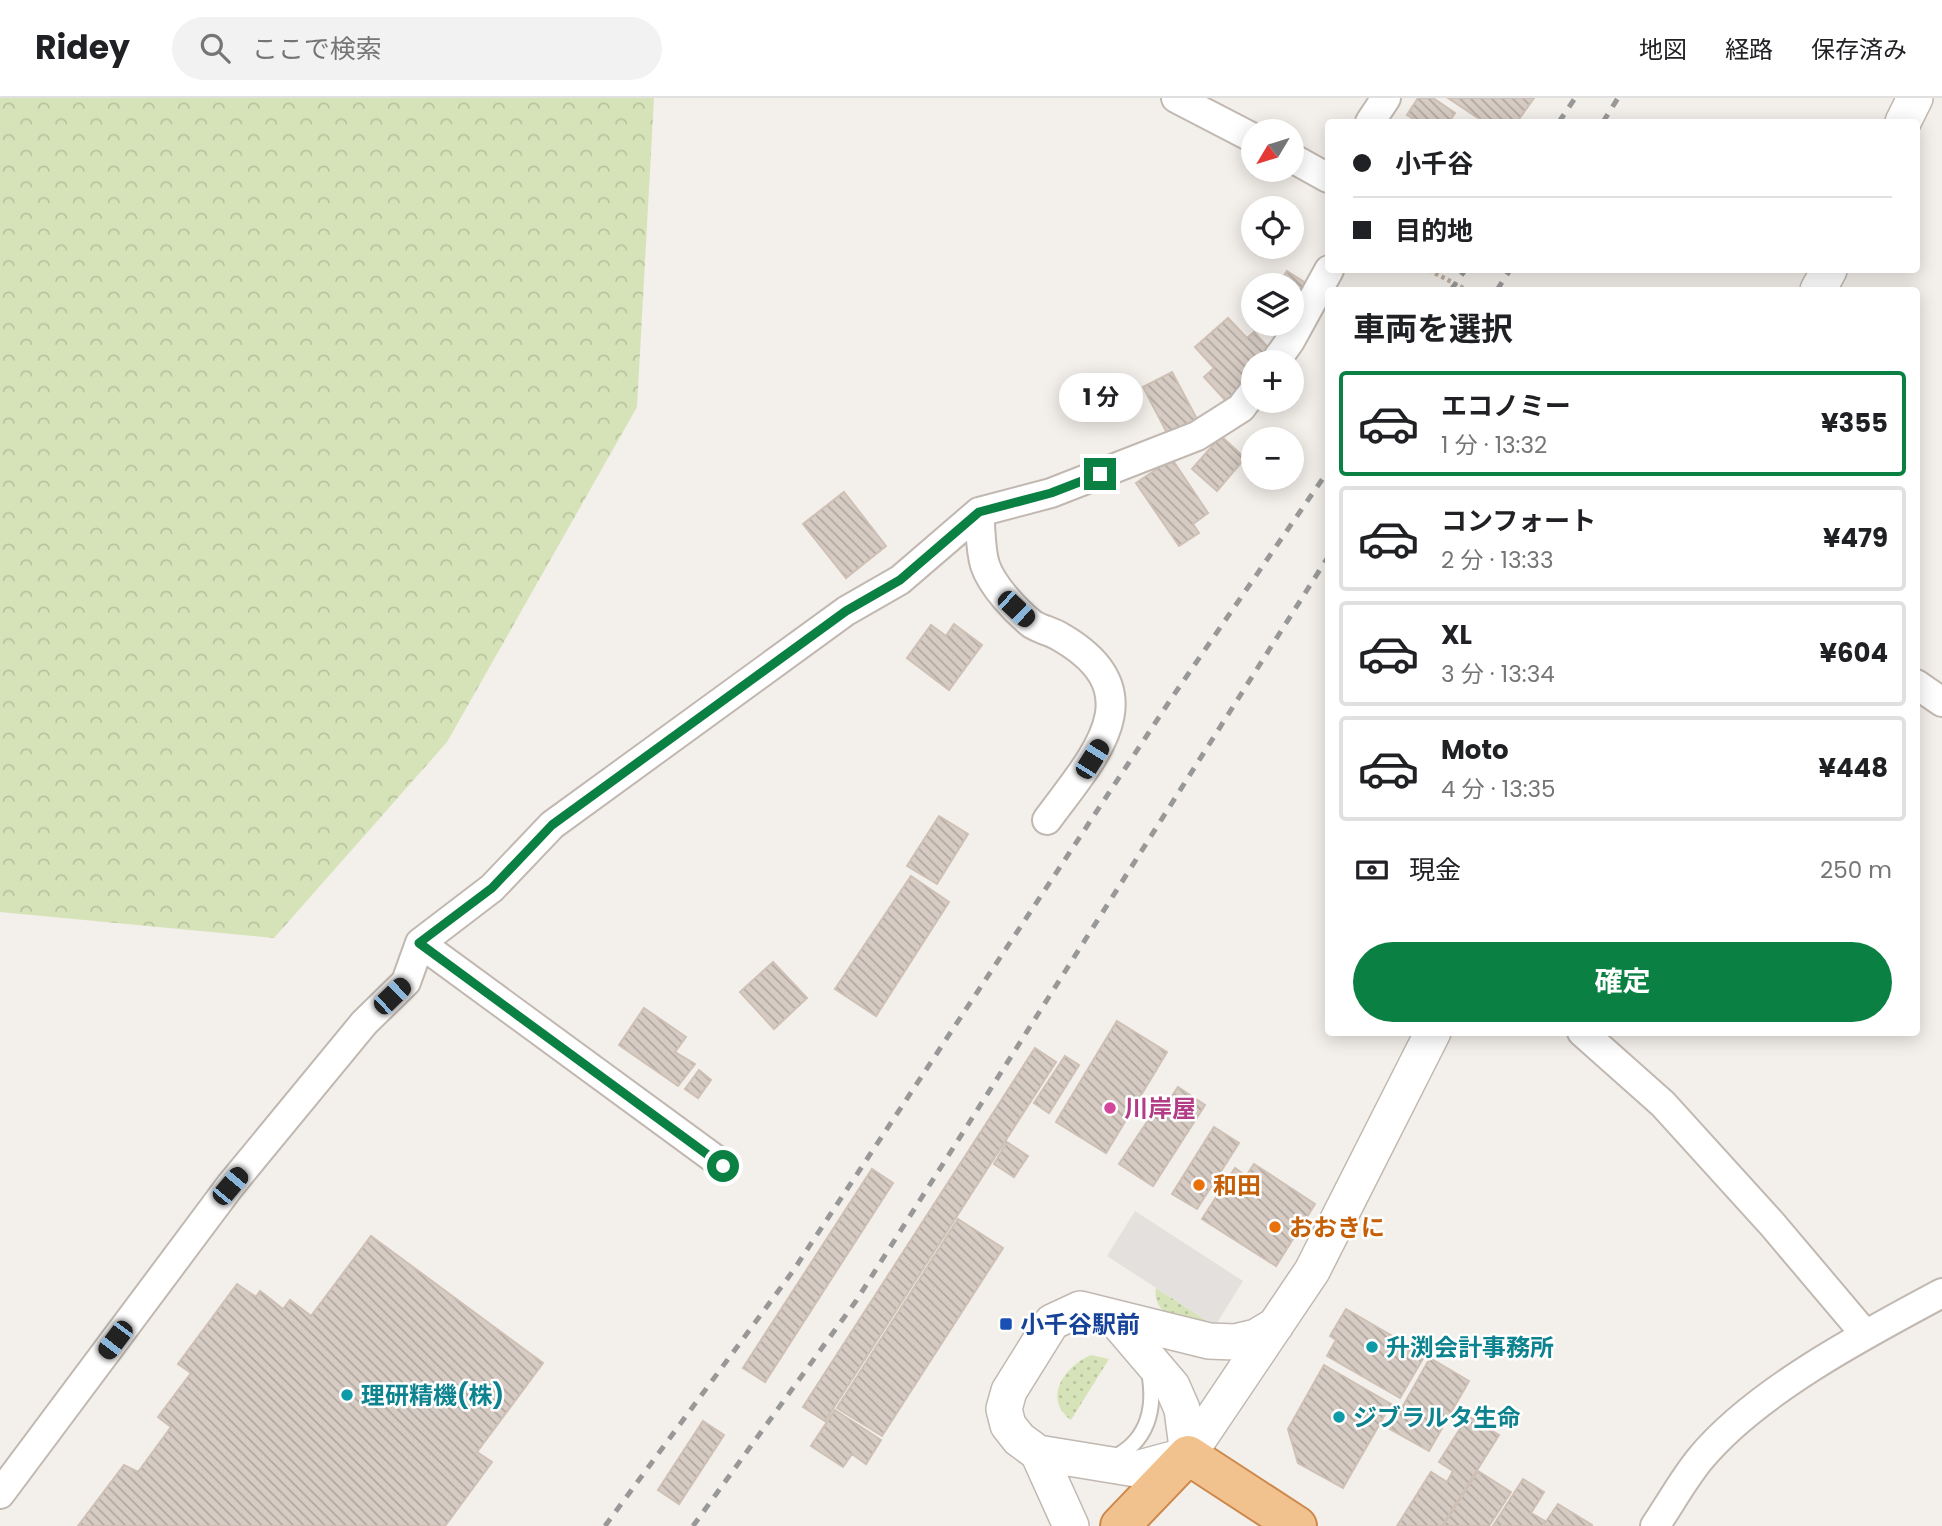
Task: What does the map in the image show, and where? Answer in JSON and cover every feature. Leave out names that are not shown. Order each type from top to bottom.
[{"type":"highway","points":[[1120,1526],[1188,1455],[1297,1526]]},
{"type":"street","points":[[1176,98],[1241,132]]},
{"type":"street","points":[[1372,119],[1387,98]]},
{"type":"street","points":[[1904,119],[1915,98]]},
{"type":"street","points":[[1304,165],[1325,176]]},
{"type":"street","points":[[1284,350],[1327,273]]},
{"type":"street","points":[[0,1494],[230,1186],[364,1023],[406,982],[419,943],[492,888],[552,825],[846,611],[900,580],[979,512],[1051,493],[1197,436],[1241,408]]},
{"type":"street","points":[[979,512],[986,566],[996,584],[1035,626],[1057,635],[1089,659],[1111,699],[1111,718],[1104,740],[1047,820]]},
{"type":"street","points":[[1920,687],[1942,702]]},
{"type":"street","points":[[419,943],[723,1166]]},
{"type":"street","points":[[1276,1325],[1256,1337],[1235,1342],[1209,1341],[1080,1309],[1052,1322],[1009,1391],[1004,1409],[1008,1425],[1019,1439],[1038,1453],[1100,1464],[1136,1469],[1188,1455],[1276,1325],[1312,1271],[1431,1036]]},
{"type":"street","points":[[1586,1036],[1662,1104],[1772,1224],[1865,1334]]},
{"type":"street","points":[[1655,1526],[1700,1458],[1760,1403],[1865,1334],[1942,1293]]},
{"type":"street","points":[[1114,1317],[1172,1386],[1182,1409],[1188,1455]]},
{"type":"street","points":[[1038,1453],[1071,1526]]},
{"type":"lane","points":[[1100,1464],[1126,1452],[1140,1437],[1149,1420],[1154,1395],[1146,1353]]},
{"type":"path","points":[[1435,273],[1461,287]]},
{"type":"green space","points":[[0,98],[654,98],[637,407],[447,742],[274,938],[0,912]]},
{"type":"green space","points":[[1156,1288],[1215,1326],[1185,1321],[1167,1313],[1156,1299]]},
{"type":"green space","points":[[1091,1355],[1109,1359],[1071,1420],[1058,1403],[1060,1384],[1072,1367]]},
{"type":"shaded area","points":[[1135,1211],[1243,1281],[1215,1326],[1107,1256]]},
{"type":"building","points":[[1418,98],[1433,98],[1455,113],[1451,119],[1413,119],[1407,115]]},
{"type":"building","points":[[1448,98],[1534,98],[1519,119],[1480,119]]},
{"type":"building","points":[[1304,282],[1312,287],[1304,300]]},
{"type":"building","points":[[1228,318],[1241,332],[1241,336],[1258,336],[1270,350],[1241,350],[1241,387],[1226,401],[1204,377],[1214,368],[1195,347]]},
{"type":"building","points":[[1172,372],[1197,419],[1168,435],[1143,387]]},
{"type":"building","points":[[1221,436],[1241,454],[1241,463],[1217,491],[1192,469]]},
{"type":"building","points":[[1172,459],[1208,513],[1193,524],[1199,533],[1179,546],[1136,483]]},
{"type":"building","points":[[844,492],[886,546],[846,578],[803,524]]},
{"type":"building","points":[[954,624],[982,645],[949,690],[907,658],[931,625],[946,636]]},
{"type":"building","points":[[939,816],[968,834],[937,884],[907,866]]},
{"type":"building","points":[[911,876],[949,902],[876,1016],[835,989]]},
{"type":"building","points":[[773,962],[807,998],[774,1029],[740,992]]},
{"type":"building","points":[[644,1008],[686,1037],[675,1052],[695,1064],[678,1086],[619,1045]]},
{"type":"building","points":[[1117,1021],[1167,1052],[1106,1153],[1056,1122]]},
{"type":"building","points":[[1035,1048],[1056,1062],[825,1421],[803,1407]]},
{"type":"building","points":[[1065,1056],[1079,1065],[1049,1113],[1034,1103]]},
{"type":"building","points":[[699,1070],[711,1080],[698,1098],[685,1089]]},
{"type":"building","points":[[1178,1087],[1205,1105],[1153,1186],[1119,1164],[1155,1110],[1160,1114]]},
{"type":"building","points":[[1214,1127],[1239,1143],[1197,1209],[1172,1194]]},
{"type":"building","points":[[1007,1142],[1028,1156],[1014,1177],[994,1164]]},
{"type":"building","points":[[1254,1164],[1315,1204],[1276,1266],[1202,1219],[1235,1168],[1246,1176]]},
{"type":"building","points":[[872,1169],[893,1183],[765,1382],[743,1368]]},
{"type":"building","points":[[958,1219],[1003,1248],[882,1436],[837,1408]]},
{"type":"building","name":"理研精機(株)","points":[[371,1236],[543,1363],[477,1452],[492,1462],[445,1526],[78,1526],[124,1465],[138,1472],[171,1427],[158,1417],[191,1373],[178,1364],[237,1284],[256,1297],[260,1291],[283,1309],[290,1300],[311,1316]]},
{"type":"building","name":"升渕会計事務所","points":[[1346,1309],[1425,1355],[1400,1398],[1327,1356],[1336,1340],[1330,1336]]},
{"type":"building","points":[[1430,1358],[1469,1381],[1429,1451],[1390,1429]]},
{"type":"building","name":"ジブラルタ生命","points":[[1324,1365],[1391,1404],[1343,1488],[1298,1463],[1288,1429]]},
{"type":"building","points":[[835,1410],[881,1440],[866,1464],[852,1454],[843,1467],[811,1446]]},
{"type":"building","points":[[1468,1416],[1499,1435],[1442,1526],[1397,1526],[1431,1472],[1447,1482],[1453,1471],[1439,1462]]},
{"type":"building","points":[[703,1421],[724,1435],[679,1504],[658,1490]]},
{"type":"building","points":[[1478,1471],[1511,1492],[1489,1526],[1443,1526]]},
{"type":"building","points":[[1523,1479],[1544,1492],[1531,1513],[1545,1521],[1542,1526],[1493,1526]]},
{"type":"building","points":[[1558,1504],[1592,1525],[1543,1526]]},
{"type":"railway","points":[[1561,119],[1575,98]]},
{"type":"railway","points":[[1605,119],[1618,98]]},
{"type":"railway","points":[[1453,287],[1463,273]]},
{"type":"railway","points":[[1499,287],[1508,273]]},
{"type":"railway","points":[[605,1526],[793,1271],[1171,699],[1325,475]]},
{"type":"railway","points":[[693,1526],[856,1301],[1325,562]]},
{"type":"place","name":"川岸屋","points":[[1110,1108]]},
{"type":"place","name":"和田","points":[[1199,1185]]},
{"type":"place","name":"おおきに","points":[[1275,1227]]},
{"type":"place","name":"小千谷駅前","points":[[1006,1324]]},
{"type":"place","name":"升渕会計事務所","points":[[1372,1347]]},
{"type":"place","name":"理研精機(株)","points":[[347,1395]]},
{"type":"place","name":"ジブラルタ生命","points":[[1339,1417]]},
{"type":"route","points":[[723,1166],[419,943],[492,888],[552,825],[846,611],[900,580],[979,512],[1051,493],[1100,474]]}]
